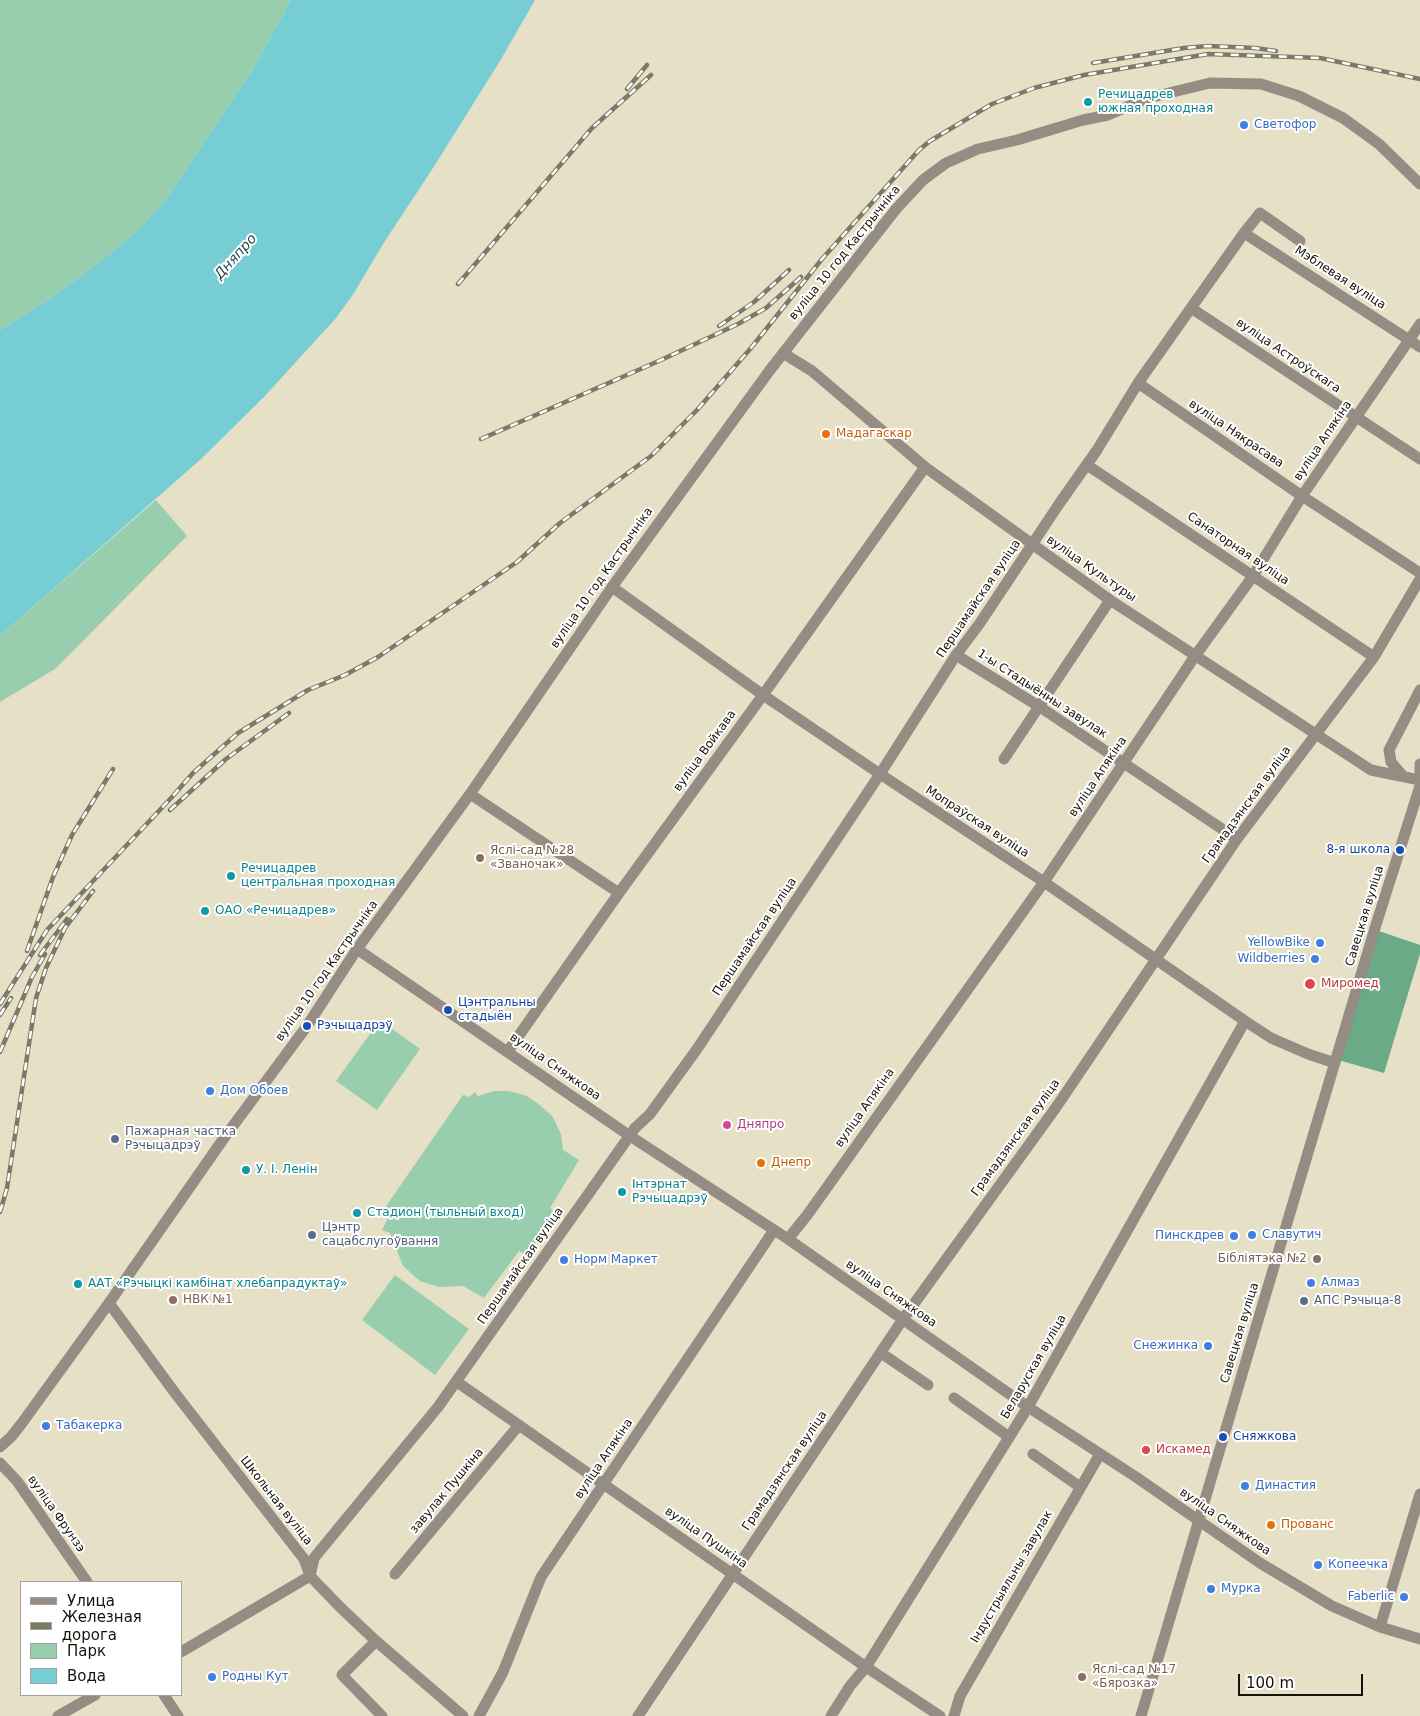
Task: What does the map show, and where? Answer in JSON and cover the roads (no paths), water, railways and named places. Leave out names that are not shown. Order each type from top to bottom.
[{"type":"street","name":"вуліца 10 год Кастрычніка","points":[[0,1447],[22,1423],[109,1303],[224,1138],[306,1026],[357,949],[470,794],[612,587],[783,353],[896,209],[934,171],[946,163],[978,149],[1108,115],[1148,98],[1166,93],[1210,83],[1261,84],[1299,96],[1343,118],[1379,144],[1420,184]]},
{"type":"street","name":"Першамайская вуліца","points":[[310,1576],[314,1558],[457,1382],[635,1128],[650,1114],[697,1049],[880,774],[956,655],[980,624],[1087,465],[1138,383],[1244,233],[1260,213],[1300,241]]},
{"type":"street","name":"Мэблевая вуліца","points":[[1244,233],[1420,347]]},
{"type":"street","name":"вуліца Астроўскага","points":[[1191,308],[1420,459]]},
{"type":"street","name":"вуліца Апякіна","points":[[788,1239],[808,1214],[1044,882],[1195,656],[1253,576],[1302,496],[1420,324]]},
{"type":"street","name":"вуліца Культуры","points":[[783,353],[812,372],[925,467],[1110,600],[1371,770],[1420,780]]},
{"type":"street","name":"вуліца Някрасава","points":[[1138,383],[1302,496],[1420,573]]},
{"type":"street","name":"Санаторная вуліца","points":[[1087,465],[1374,656]]},
{"type":"street","name":"вуліца Войкава","points":[[508,1051],[925,467]]},
{"type":"street","name":"Грамадзянская вуліца","points":[[638,1716],[903,1319],[1057,1106],[1237,839],[1374,656],[1420,579]]},
{"type":"street","name":"Мопраўская вуліца","points":[[612,587],[763,695],[1044,882],[1245,1021],[1271,1038],[1308,1054],[1336,1063]]},
{"type":"street","points":[[1004,759],[1110,600]]},
{"type":"street","name":"1-ы Стадыённы завулак","points":[[956,655],[1040,707],[1237,839]]},
{"type":"street","points":[[1403,776],[1392,762],[1390,750],[1420,690]]},
{"type":"street","points":[[1420,764],[1420,773]]},
{"type":"street","name":"Савецкая вуліца","points":[[1141,1716],[1375,928],[1420,786]]},
{"type":"street","points":[[470,794],[619,893]]},
{"type":"street","name":"вуліца Сняжкова","points":[[357,949],[630,1136],[788,1239],[1028,1407],[1260,1563],[1332,1606],[1380,1627],[1420,1640]]},
{"type":"street","name":"Беларуская вуліца","points":[[831,1716],[850,1686],[866,1667],[1028,1407],[1245,1021]]},
{"type":"street","name":"вуліца Апякіна","points":[[479,1716],[503,1672],[541,1577],[774,1230]]},
{"type":"street","name":"Школьная вуліца","points":[[109,1303],[180,1401],[304,1559],[310,1576],[376,1641],[463,1716]]},
{"type":"street","points":[[880,1353],[928,1385]]},
{"type":"street","name":"вуліца Пушкіна","points":[[457,1382],[866,1667],[940,1716]]},
{"type":"street","points":[[954,1398],[1009,1437]]},
{"type":"street","name":"завулак Пушкіна","points":[[395,1574],[519,1425]]},
{"type":"street","points":[[1033,1454],[1080,1487]]},
{"type":"street","name":"Індустрыяльны завулак","points":[[954,1716],[960,1696],[1100,1454]]},
{"type":"street","name":"вуліца Фрунзэ","points":[[0,1463],[17,1481],[87,1581]]},
{"type":"street","points":[[1380,1627],[1420,1494]]},
{"type":"street","points":[[182,1651],[310,1576]]},
{"type":"street","points":[[376,1641],[342,1675],[382,1716]]},
{"type":"street","points":[[58,1716],[93,1696]]},
{"type":"street","points":[[165,1696],[178,1716]]},
{"type":"water","points":[[291,0],[535,0],[500,61],[383,244],[354,293],[336,318],[264,397],[201,459],[0,636],[0,330],[51,298],[93,267],[134,234],[166,200],[251,72]]},
{"type":"railway","points":[[1093,63],[1184,48],[1208,46],[1276,51]]},
{"type":"railway","points":[[0,1004],[47,930],[193,773],[238,733],[308,690],[345,675],[378,657],[517,562],[560,523],[651,456],[697,410],[751,348],[822,259],[919,150],[930,141],[992,104],[1034,88],[1084,75],[1208,54],[1320,58],[1420,79]]},
{"type":"railway","points":[[627,89],[647,65]]},
{"type":"railway","points":[[458,284],[592,128],[651,75]]},
{"type":"railway","points":[[719,326],[754,302],[789,270]]},
{"type":"railway","points":[[481,439],[738,324],[766,308],[801,277]]},
{"type":"railway","points":[[170,810],[226,759],[289,713]]},
{"type":"railway","points":[[27,951],[53,877],[72,835],[113,769]]},
{"type":"railway","points":[[0,1212],[7,1188],[36,998],[46,968],[65,928],[93,891]]},
{"type":"railway","points":[[40,955],[67,919]]},
{"type":"railway","points":[[0,1052],[32,977],[45,954]]},
{"type":"railway","points":[[0,1015],[11,998]]},
{"type":"place","name":"Речицадрев южная проходная","points":[[1088,102]]},
{"type":"place","name":"Светофор","points":[[1244,125]]},
{"type":"place","name":"Мадагаскар","points":[[826,434]]},
{"type":"place","name":"8-я школа","points":[[1400,850]]},
{"type":"place","name":"Яслі-сад №28 «Званочак»","points":[[480,858]]},
{"type":"place","name":"Речицадрев центральная проходная","points":[[231,876]]},
{"type":"place","name":"ОАО «Речицадрев»","points":[[205,911]]},
{"type":"place","name":"YellowBike","points":[[1320,943]]},
{"type":"place","name":"Wildberries","points":[[1315,959]]},
{"type":"place","name":"Миромед","points":[[1310,984]]},
{"type":"place","name":"Цэнтральны стадыён","points":[[448,1010]]},
{"type":"place","name":"Рэчыцадрэў","points":[[307,1026]]},
{"type":"place","name":"Дом Обоев","points":[[210,1091]]},
{"type":"place","name":"Дняпро","points":[[727,1125]]},
{"type":"place","name":"Пажарная частка Рэчыцадрэў","points":[[115,1139]]},
{"type":"place","name":"Днепр","points":[[761,1163]]},
{"type":"place","name":"У. І. Ленін","points":[[246,1170]]},
{"type":"place","name":"Інтэрнат Рэчыцадрэў","points":[[622,1192]]},
{"type":"place","name":"Стадион (тыльный вход)","points":[[357,1213]]},
{"type":"place","name":"Цэнтр сацабслугоўвання","points":[[312,1235]]},
{"type":"place","name":"Славутич","points":[[1252,1235]]},
{"type":"place","name":"Пинскдрев","points":[[1234,1236]]},
{"type":"place","name":"Бібліятэка №2","points":[[1317,1259]]},
{"type":"place","name":"Норм Маркет","points":[[564,1260]]},
{"type":"place","name":"Алмаз","points":[[1311,1283]]},
{"type":"place","name":"ААТ «Рэчыцкі камбінат хлебапрадуктаў»","points":[[78,1284]]},
{"type":"place","name":"НВК №1","points":[[173,1300]]},
{"type":"place","name":"АПС Рэчыца-8","points":[[1304,1301]]},
{"type":"place","name":"Снежинка","points":[[1208,1346]]},
{"type":"place","name":"Табакерка","points":[[46,1426]]},
{"type":"place","name":"Сняжкова","points":[[1223,1437]]},
{"type":"place","name":"Искамед","points":[[1146,1450]]},
{"type":"place","name":"Династия","points":[[1245,1486]]},
{"type":"place","name":"Прованс","points":[[1271,1525]]},
{"type":"place","name":"Копеечка","points":[[1318,1565]]},
{"type":"place","name":"Мурка","points":[[1211,1589]]},
{"type":"place","name":"Faberlic","points":[[1404,1597]]},
{"type":"place","name":"Родны Кут","points":[[212,1677]]},
{"type":"place","name":"Яслі-сад №17 «Бярозка»","points":[[1082,1677]]}]
